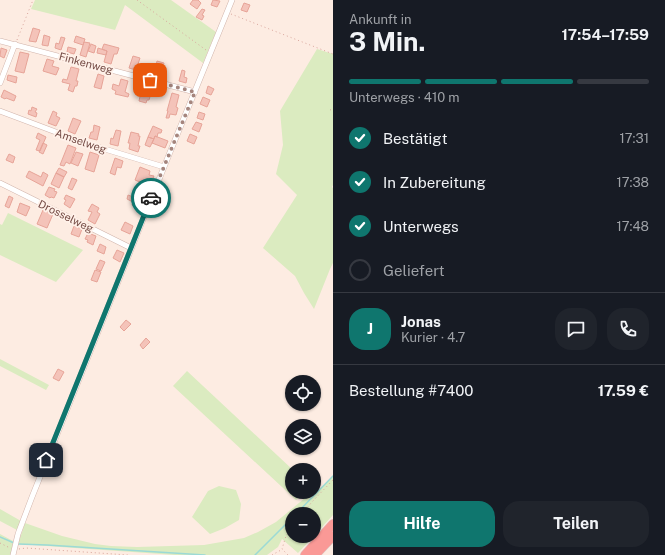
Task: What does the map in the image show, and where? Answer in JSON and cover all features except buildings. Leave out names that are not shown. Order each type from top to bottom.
[{"type":"highway","points":[[304,555],[333,524]]},
{"type":"highway","points":[[315,555],[333,536]]},
{"type":"street","points":[[13,552],[32,497],[232,0]]},
{"type":"street","name":"Finkenweg","points":[[0,41],[195,92]]},
{"type":"street","points":[[0,83],[15,44]]},
{"type":"street","name":"Amselweg","points":[[0,111],[85,144],[164,167]]},
{"type":"street","name":"Drosselweg","points":[[0,183],[131,248]]},
{"type":"path","points":[[15,44],[33,0]]},
{"type":"path","points":[[137,0],[210,52]]},
{"type":"path","points":[[227,10],[231,14],[333,54]]},
{"type":"path","points":[[309,507],[333,480]]},
{"type":"path","points":[[272,555],[282,549],[285,539]]},
{"type":"path","points":[[0,542],[13,552],[26,548],[128,555]]},
{"type":"path","points":[[282,549],[288,555]]},
{"type":"green space","points":[[35,0],[171,0],[216,32],[203,63],[125,5],[115,30],[31,9]]},
{"type":"green space","points":[[317,49],[333,54],[333,263],[314,309],[295,276],[263,248],[297,195],[276,174],[283,145],[280,111]]},
{"type":"green space","points":[[8,213],[83,250],[56,282],[0,255],[0,224],[2,225]]},
{"type":"green space","points":[[0,359],[49,385],[46,390],[0,366]]},
{"type":"green space","points":[[187,371],[286,463],[285,490],[173,386]]},
{"type":"green space","points":[[333,476],[333,515],[321,528],[321,507],[294,507],[304,499],[321,499],[321,488]]},
{"type":"green space","points":[[219,486],[236,490],[241,504],[239,520],[210,534],[192,517],[208,491]]},
{"type":"green space","points":[[0,509],[21,521],[17,530],[0,521]]},
{"type":"green space","points":[[285,515],[285,542],[282,539],[278,547],[267,555],[175,555],[18,544],[25,523],[62,536],[95,544],[137,547],[204,545],[244,538],[276,522]]},
{"type":"green space","points":[[0,534],[13,541],[11,555],[0,555]]},
{"type":"green space","points":[[287,543],[307,543],[298,553]]},
{"type":"waterway","points":[[303,507],[333,476]]},
{"type":"waterway","points":[[255,555],[285,525]]},
{"type":"waterway","points":[[0,537],[14,543]]},
{"type":"waterway","points":[[18,544],[205,555]]},
{"type":"way so far","points":[[150,80],[195,92],[151,198]]},
{"type":"route","points":[[46,460],[151,198]]}]
